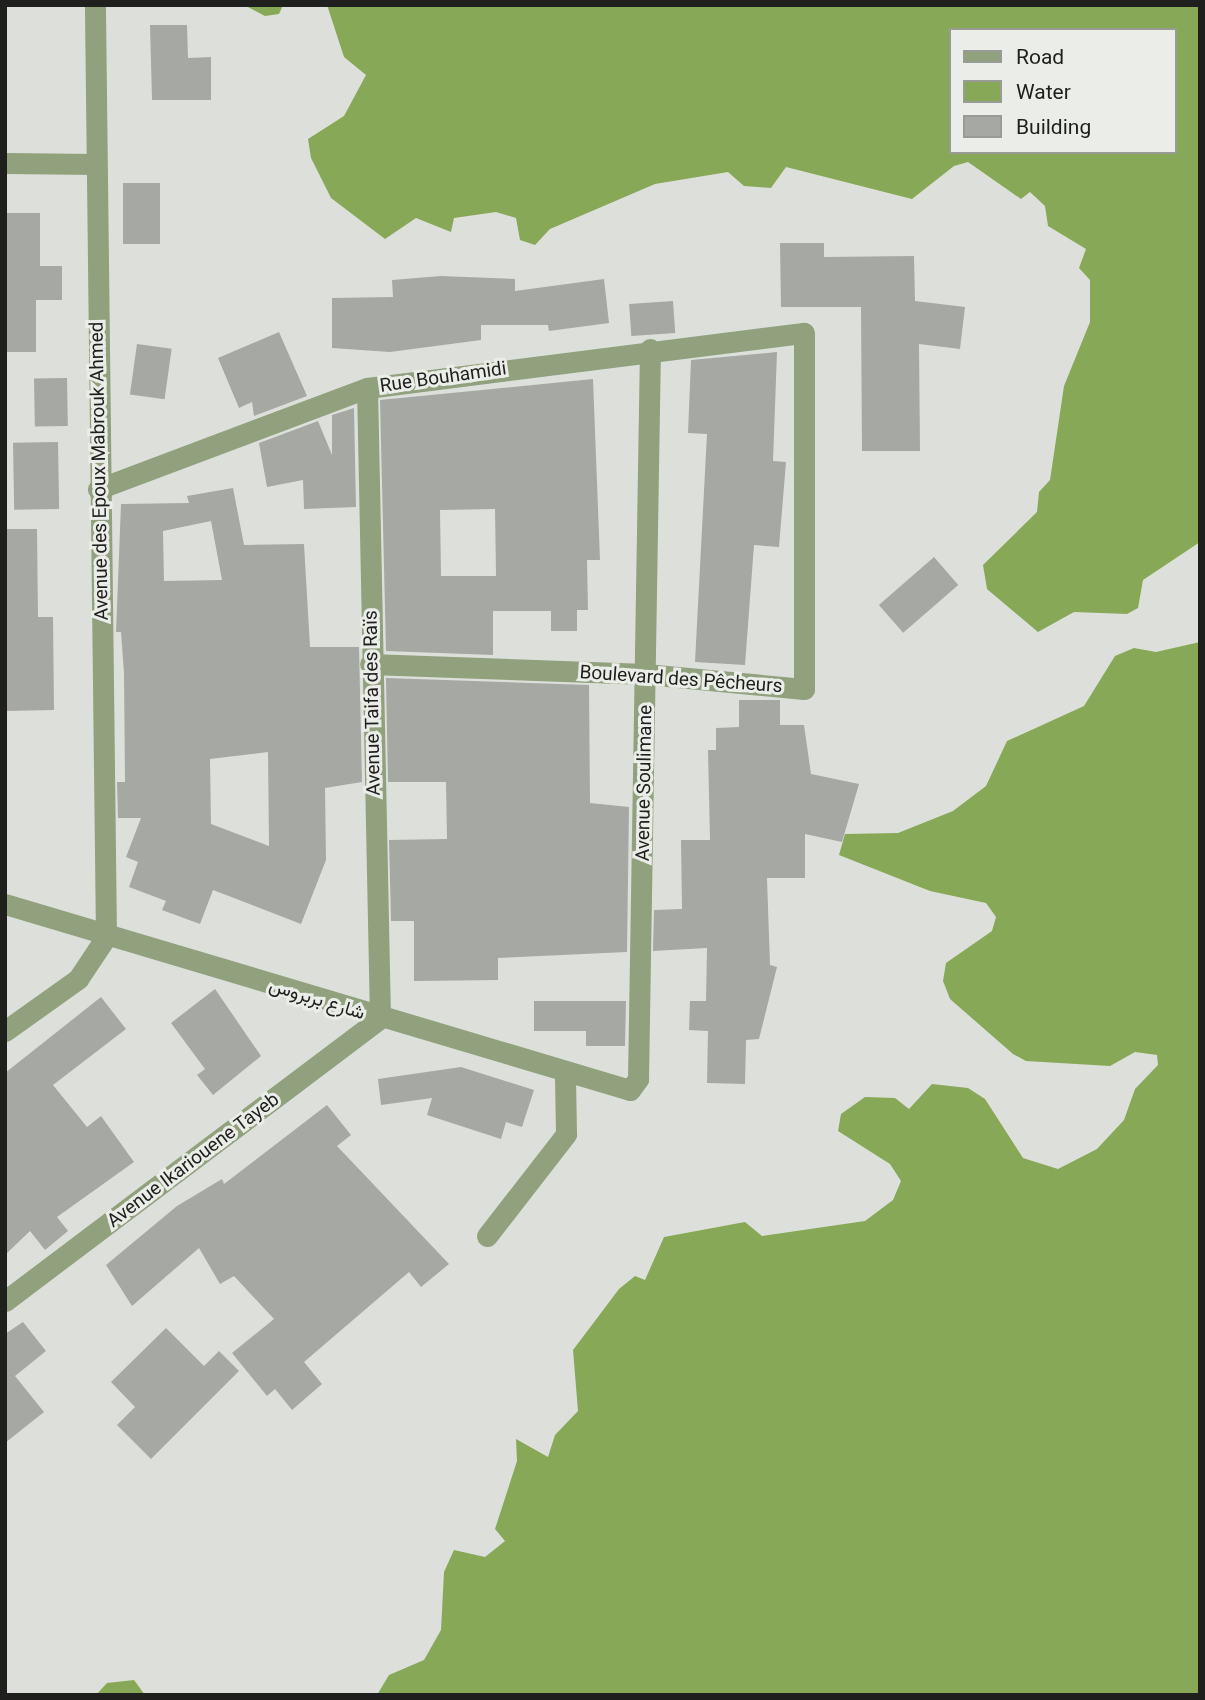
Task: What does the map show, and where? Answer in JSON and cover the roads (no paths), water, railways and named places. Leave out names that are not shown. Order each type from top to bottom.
[{"type":"street","name":"Avenue des Epoux Mabrouk Ahmed","points":[[95,5],[98,489],[106,937]]},
{"type":"street","points":[[5,163],[95,164]]},
{"type":"street","name":"Rue Bouhamidi","points":[[98,489],[368,388],[650,349],[804,333]]},
{"type":"street","name":"Boulevard des Pêcheurs","points":[[370,664],[646,674],[804,688],[804,333]]},
{"type":"street","name":"Avenue Soulimane","points":[[630,1090],[638,1079],[650,349]]},
{"type":"street","name":"Avenue Taifa des Raïs","points":[[368,388],[370,664],[380,1018]]},
{"type":"street","name":"شارع بربروس","points":[[5,904],[565,1075],[630,1090]]},
{"type":"street","points":[[5,1031],[78,979],[106,937]]},
{"type":"street","name":"Avenue Ikariouene Tayeb","points":[[5,1301],[380,1018]]},
{"type":"street","points":[[487,1236],[566,1134],[565,1075]]},
{"type":"water","points":[[244,5],[283,5],[279,14],[265,16]]},
{"type":"water","points":[[327,5],[1200,5],[1200,542],[1143,580],[1138,608],[1127,614],[1074,612],[1038,632],[987,589],[983,565],[1037,512],[1039,492],[1050,480],[1064,386],[1090,322],[1090,280],[1079,268],[1086,249],[1048,226],[1045,206],[1030,192],[1021,199],[968,162],[954,166],[912,199],[786,167],[771,188],[744,186],[728,172],[655,184],[550,229],[535,245],[520,240],[516,218],[496,212],[454,218],[451,232],[416,218],[385,239],[331,198],[311,158],[308,139],[344,116],[366,75],[344,57]]},
{"type":"water","points":[[1200,642],[1200,1695],[377,1695],[389,1675],[424,1660],[441,1630],[444,1572],[454,1550],[485,1557],[505,1541],[495,1529],[517,1461],[516,1439],[548,1457],[555,1435],[578,1411],[573,1350],[619,1289],[635,1276],[645,1280],[664,1237],[745,1222],[762,1236],[865,1221],[893,1200],[901,1181],[890,1164],[838,1131],[841,1114],[865,1097],[895,1098],[909,1109],[932,1084],[968,1088],[985,1099],[1023,1158],[1058,1169],[1097,1149],[1124,1120],[1135,1089],[1158,1065],[1157,1055],[1135,1052],[1110,1066],[1026,1061],[1013,1054],[950,999],[943,981],[946,963],[992,931],[996,917],[986,903],[930,891],[839,855],[845,834],[898,833],[953,811],[986,786],[1007,741],[1084,706],[1115,656],[1134,648],[1156,652]]},
{"type":"water","points":[[134,1680],[145,1695],[96,1695],[107,1683]]}]
